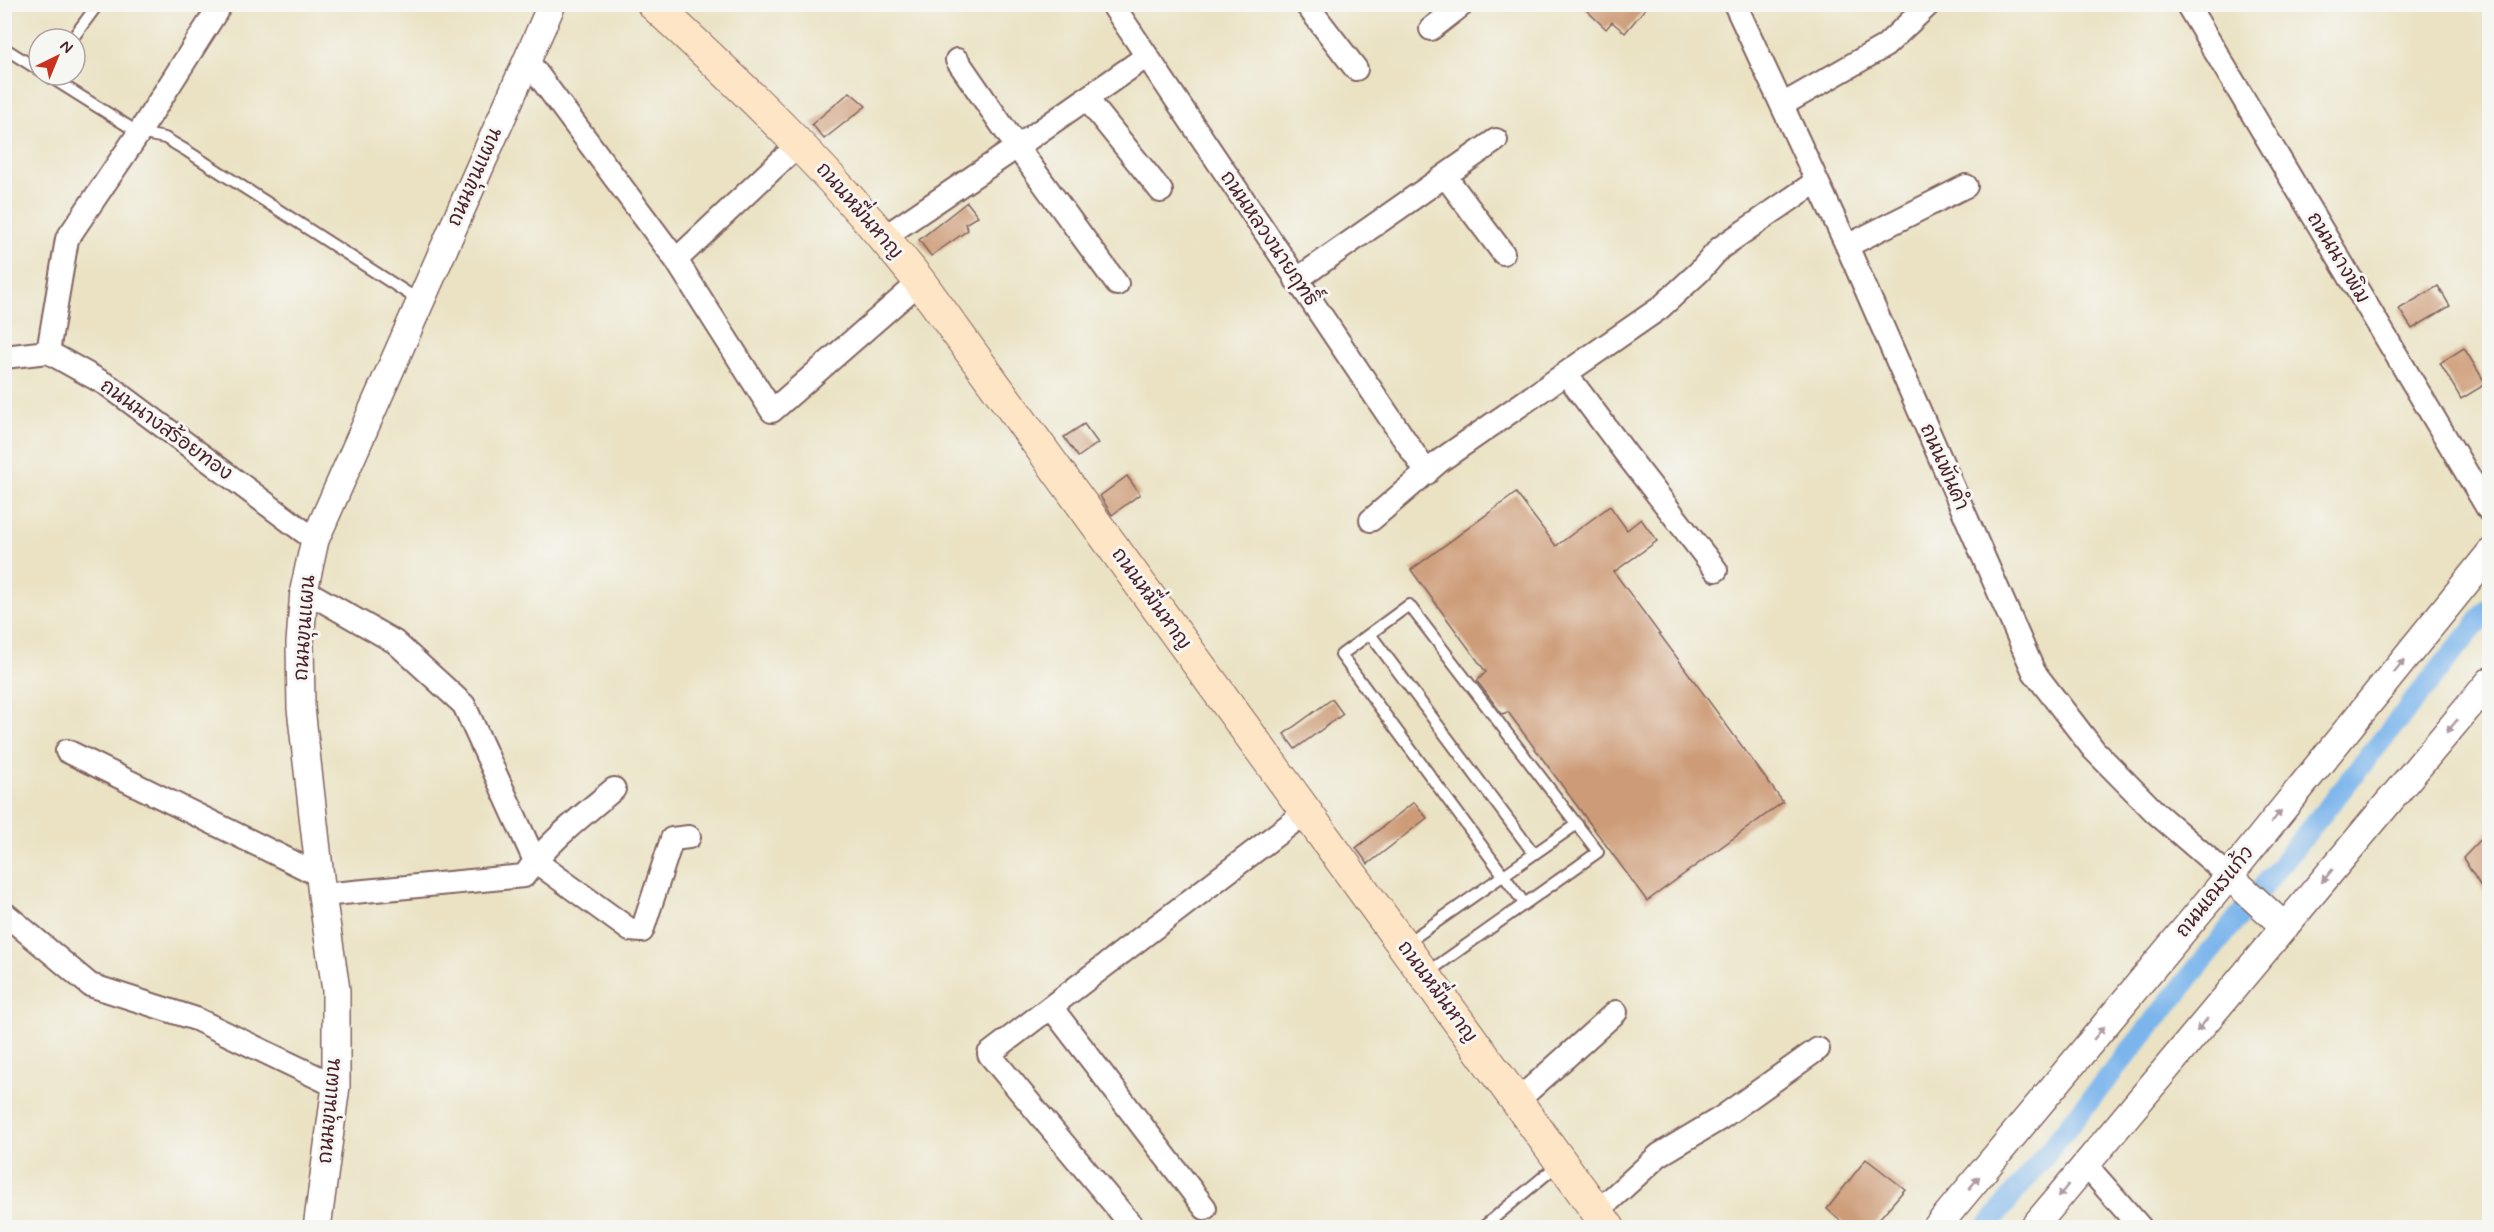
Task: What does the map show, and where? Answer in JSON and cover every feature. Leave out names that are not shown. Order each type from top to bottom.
[{"type":"main road","name":"ถนนหมื่นหาญ","points":[[653,4],[800,144],[884,237],[920,282],[1403,945],[1423,976],[1562,1161],[1603,1220]]},
{"type":"street","points":[[4,357],[48,351],[67,239],[139,133],[221,4]]},
{"type":"street","name":"ถนนขุนแผน","points":[[317,1227],[336,1086],[336,990],[320,885],[302,708],[300,643],[304,590],[315,540],[552,4]]},
{"type":"street","name":"ถนนหลวงนายฤทธิ์","points":[[1112,4],[1426,473]]},
{"type":"street","points":[[1306,4],[1356,69]]},
{"type":"street","points":[[1431,29],[1463,4]]},
{"type":"street","name":"ถนนพันคำ","points":[[1735,4],[1847,246],[2034,672],[2094,750],[2156,813],[2238,884]]},
{"type":"street","points":[[1782,105],[1885,46],[1929,4]]},
{"type":"street","name":"ถนนนางพิม","points":[[2187,4],[2490,512]]},
{"type":"street","points":[[884,237],[1147,56]]},
{"type":"street","points":[[527,60],[676,260],[772,411],[920,282]]},
{"type":"street","points":[[957,60],[1117,284]]},
{"type":"street","points":[[1086,98],[1161,191]]},
{"type":"street","points":[[1296,280],[1497,140]]},
{"type":"street","points":[[676,260],[800,144]]},
{"type":"street","points":[[1445,176],[1503,253]]},
{"type":"street","points":[[1371,520],[1441,460],[1568,375],[1660,308],[1699,272],[1720,248],[1817,181]]},
{"type":"street","points":[[1847,246],[1966,186]]},
{"type":"street","name":"ถนนนางสร้อยทอง","points":[[48,351],[109,386],[315,540]]},
{"type":"street","points":[[1568,375],[1716,570]]},
{"type":"street","name":"ถนนเณรแก้ว","points":[[1936,1227],[2238,884],[2490,553]]},
{"type":"street","points":[[304,590],[396,642],[464,705],[535,861],[630,930],[642,931],[672,839],[689,837]]},
{"type":"street","points":[[2033,1227],[2085,1164],[2276,919],[2490,681]]},
{"type":"street","points":[[67,751],[320,885],[524,876],[535,861],[614,789]]},
{"type":"street","points":[[1134,1227],[989,1054],[1306,812]]},
{"type":"street","points":[[2238,884],[2276,919]]},
{"type":"street","points":[[4,913],[90,985],[196,1019],[336,1086]]},
{"type":"street","points":[[1051,1007],[1205,1208]]},
{"type":"street","points":[[1517,1101],[1616,1012]]},
{"type":"street","points":[[1603,1220],[1659,1155],[1721,1118],[1818,1048]]},
{"type":"street","points":[[2085,1164],[2141,1227]]},
{"type":"lane","points":[[81,27],[98,4]]},
{"type":"lane","points":[[4,48],[27,62]]},
{"type":"lane","points":[[66,87],[139,133],[165,138],[421,301]]},
{"type":"lane","points":[[1423,976],[1598,852],[1409,605],[1341,655],[1524,903]]},
{"type":"lane","points":[[1370,634],[1534,854]]},
{"type":"lane","points":[[1403,945],[1577,824]]},
{"type":"lane","points":[[1486,1226],[1562,1161]]},
{"type":"building","points":[[1580,4],[1649,4],[1625,33],[1612,22],[1606,29]]},
{"type":"building","points":[[850,92],[866,106],[824,139],[812,124]]},
{"type":"building","points":[[967,202],[978,216],[965,224],[968,230],[931,256],[919,240]]},
{"type":"building","points":[[2438,286],[2450,306],[2412,329],[2399,309]]},
{"type":"building","points":[[2464,348],[2486,384],[2461,399],[2440,363]]},
{"type":"building","points":[[1084,424],[1098,443],[1078,457],[1064,437]]},
{"type":"building","points":[[1127,476],[1140,494],[1112,515],[1100,496]]},
{"type":"building","points":[[1516,493],[1556,546],[1610,506],[1627,530],[1641,519],[1657,541],[1614,572],[1783,802],[1647,901],[1508,712],[1502,714],[1477,681],[1486,672],[1411,570]]},
{"type":"building","points":[[1332,699],[1343,714],[1295,749],[1284,734]]},
{"type":"building","points":[[1414,802],[1427,818],[1368,864],[1356,848]]},
{"type":"building","points":[[2490,830],[2490,901],[2463,858]]},
{"type":"building","points":[[1866,1159],[1905,1189],[1872,1227],[1847,1227],[1827,1209]]},
{"type":"waterway","points":[[1986,1228],[2490,607]]}]
